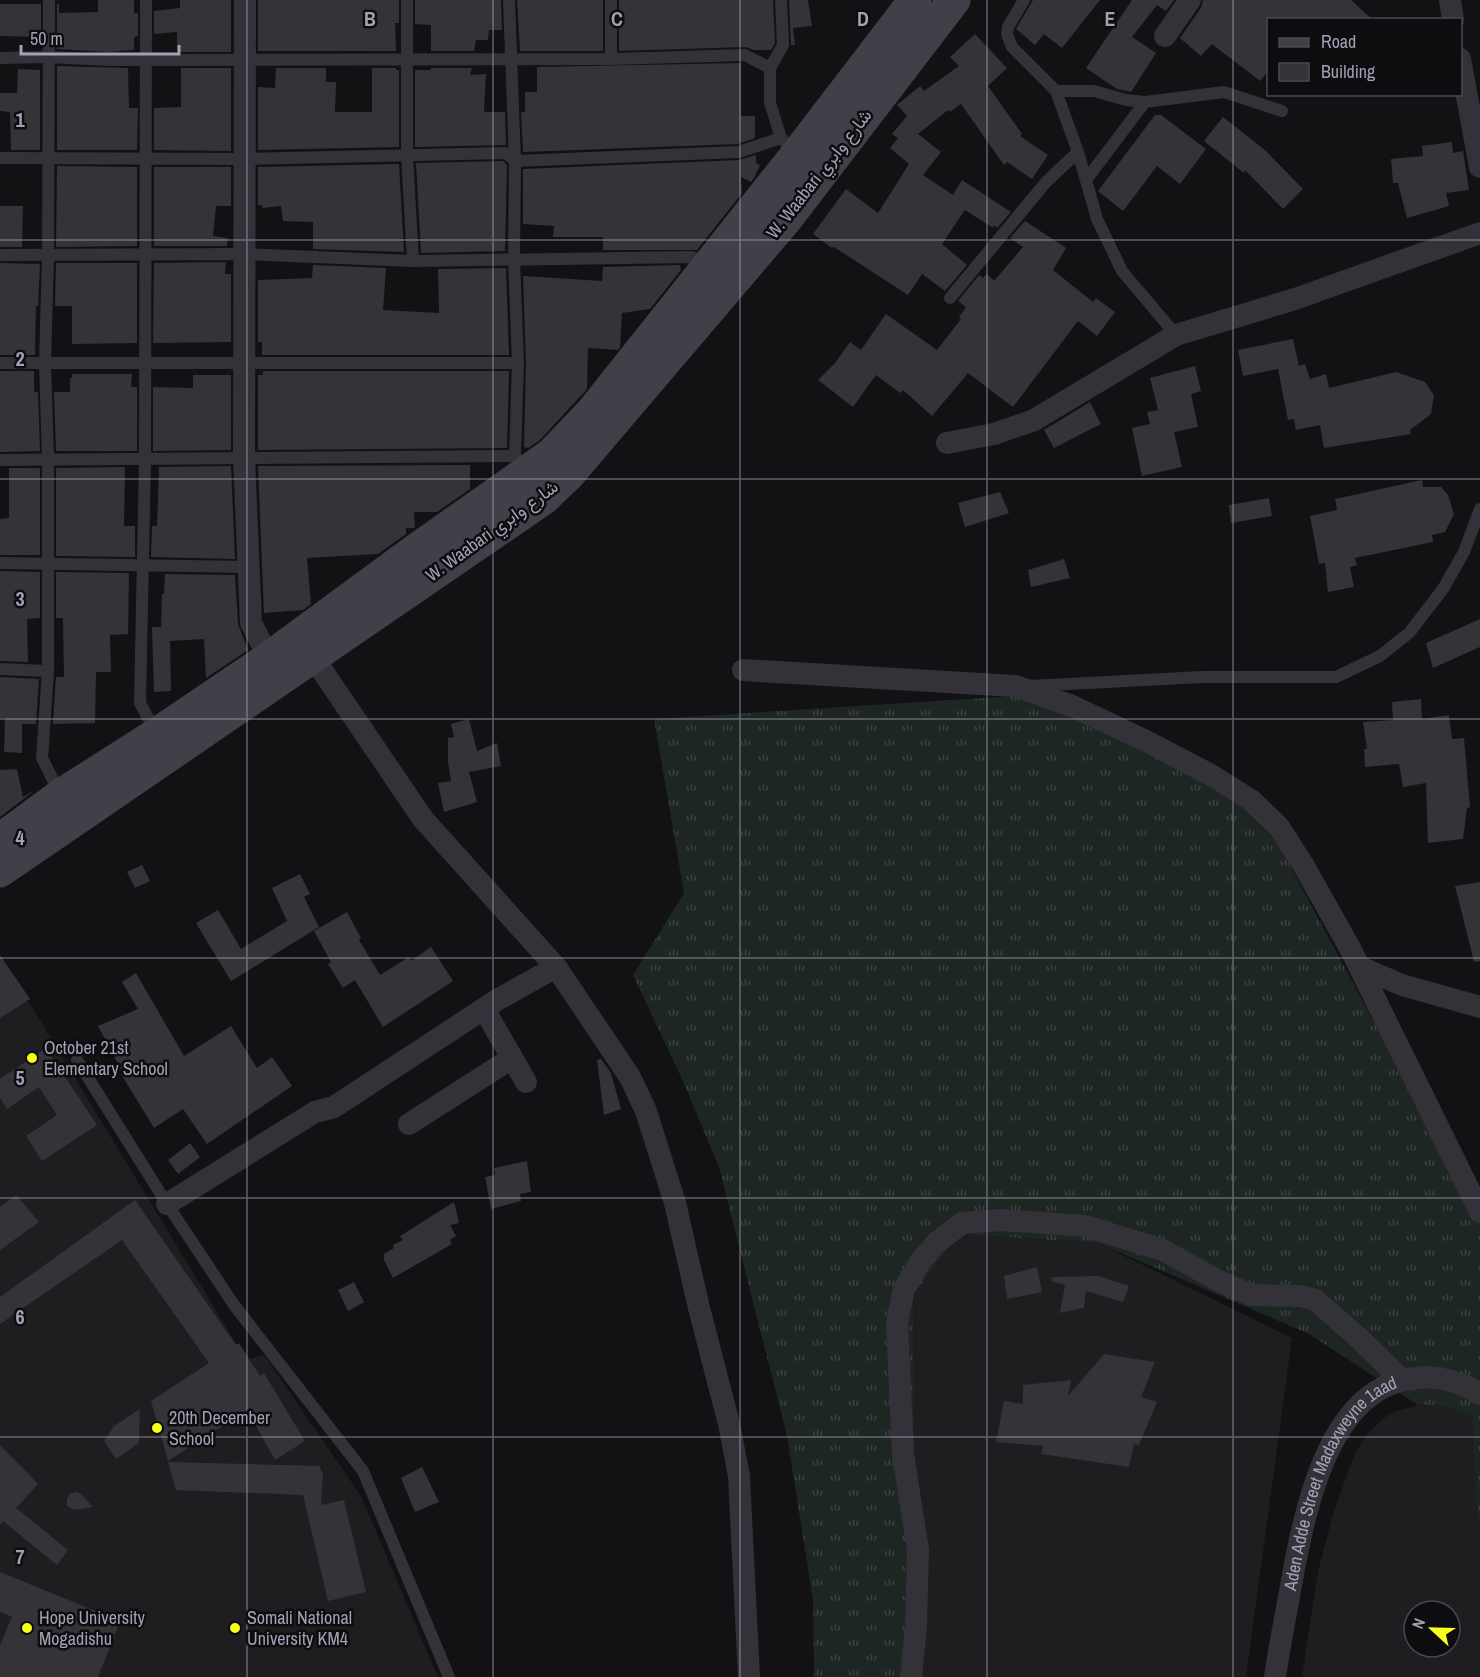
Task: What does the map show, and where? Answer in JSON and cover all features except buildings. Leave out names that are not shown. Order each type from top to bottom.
[{"type":"main road","name":"W. Waabari شارع وابري","points":[[0,840],[61,795],[157,734],[269,658],[413,552],[522,464],[552,454],[592,412],[709,263],[789,146],[915,0]]},
{"type":"main road","name":"W. Waabari شارع وابري","points":[[0,871],[543,499],[569,474],[787,218],[954,0]]},
{"type":"street","points":[[245,0],[244,458],[251,623],[269,658]]},
{"type":"street","points":[[1165,36],[1190,0]]},
{"type":"street","points":[[1450,0],[1454,18]]},
{"type":"street","points":[[1462,64],[1480,167]]},
{"type":"street","points":[[947,443],[994,434],[1034,420],[1176,336],[1295,299],[1480,233]]},
{"type":"street","points":[[313,657],[423,819],[556,967],[630,1077],[646,1111],[675,1203],[729,1424],[739,1476],[748,1677]]},
{"type":"street","points":[[743,670],[1015,686],[1072,706],[1148,742],[1211,775],[1251,800],[1279,827],[1305,868],[1360,967],[1480,1212]]},
{"type":"street","points":[[167,1204],[315,1113],[334,1107],[484,1009],[556,967]]},
{"type":"street","points":[[1360,967],[1402,985],[1480,1007]]},
{"type":"street","points":[[484,1009],[526,1082]]},
{"type":"street","points":[[409,1124],[512,1058]]},
{"type":"street","points":[[911,1677],[916,1628],[918,1550],[903,1454],[897,1322],[904,1289],[920,1262],[936,1242],[962,1223],[1001,1220],[1085,1226],[1163,1250],[1219,1281],[1251,1295],[1299,1296],[1314,1299],[1401,1379]]},
{"type":"street","name":"Aden Adde Street Madaxweyne 1aad","points":[[1275,1677],[1301,1535],[1312,1493],[1328,1452],[1358,1408],[1376,1390],[1401,1379],[1425,1377],[1450,1380],[1470,1387],[1480,1395]]},
{"type":"lane","points":[[49,0],[48,256],[45,363],[48,459],[48,671],[42,758],[61,795]]},
{"type":"lane","points":[[146,0],[145,459],[140,703],[157,734]]},
{"type":"lane","points":[[407,0],[407,154],[413,261]]},
{"type":"lane","points":[[0,460],[244,458],[522,464],[514,260],[515,161],[509,0]]},
{"type":"lane","points":[[611,0],[611,59]]},
{"type":"lane","points":[[0,158],[244,159],[506,153],[515,161],[739,152],[789,146],[770,103],[770,68],[783,45],[781,0]]},
{"type":"lane","points":[[1024,0],[1008,27],[1007,34],[1012,47],[1056,91],[1078,152],[1097,219],[1122,271],[1176,336]]},
{"type":"lane","points":[[0,58],[611,59],[745,55],[770,68]]},
{"type":"lane","points":[[1056,91],[1094,91],[1126,100],[1144,102],[1224,92],[1282,111]]},
{"type":"lane","points":[[1086,180],[1144,102]]},
{"type":"lane","points":[[950,298],[1046,182],[1078,152]]},
{"type":"lane","points":[[0,255],[244,254],[413,261],[691,257],[709,263]]},
{"type":"lane","points":[[0,363],[518,363]]},
{"type":"lane","points":[[1015,686],[1202,677],[1336,677],[1380,656],[1409,633],[1443,589],[1464,552],[1480,509]]},
{"type":"lane","points":[[0,563],[249,567]]},
{"type":"lane","points":[[0,669],[48,671]]},
{"type":"lane","points":[[77,1060],[167,1204],[234,1305],[363,1471],[450,1677]]},
{"type":"shaded area","points":[[0,954],[246,1360],[264,1355],[361,1496],[438,1677],[0,1677]]},
{"type":"shaded area","points":[[959,1234],[1098,1243],[1292,1338],[1246,1677],[917,1677],[913,1296]]},
{"type":"shaded area","points":[[1418,1405],[1447,1406],[1474,1417],[1477,1518],[1480,1519],[1480,1677],[1302,1677],[1318,1571],[1334,1511],[1355,1453],[1368,1433],[1390,1413]]},
{"type":"green space","points":[[1028,695],[1260,810],[1480,1219],[1480,1519],[1477,1518],[1473,1417],[1447,1406],[1418,1405],[1309,1334],[1098,1243],[959,1234],[913,1296],[917,1677],[814,1677],[813,1600],[787,1436],[719,1167],[682,1079],[633,975],[684,893],[654,719]]},
{"type":"place","name":"October 21st Elementary School","points":[[32,1058]]},
{"type":"place","name":"20th December School","points":[[157,1428]]},
{"type":"place","name":"Hope University Mogadishu","points":[[27,1628]]},
{"type":"place","name":"Somali National University KM4","points":[[235,1628]]}]
